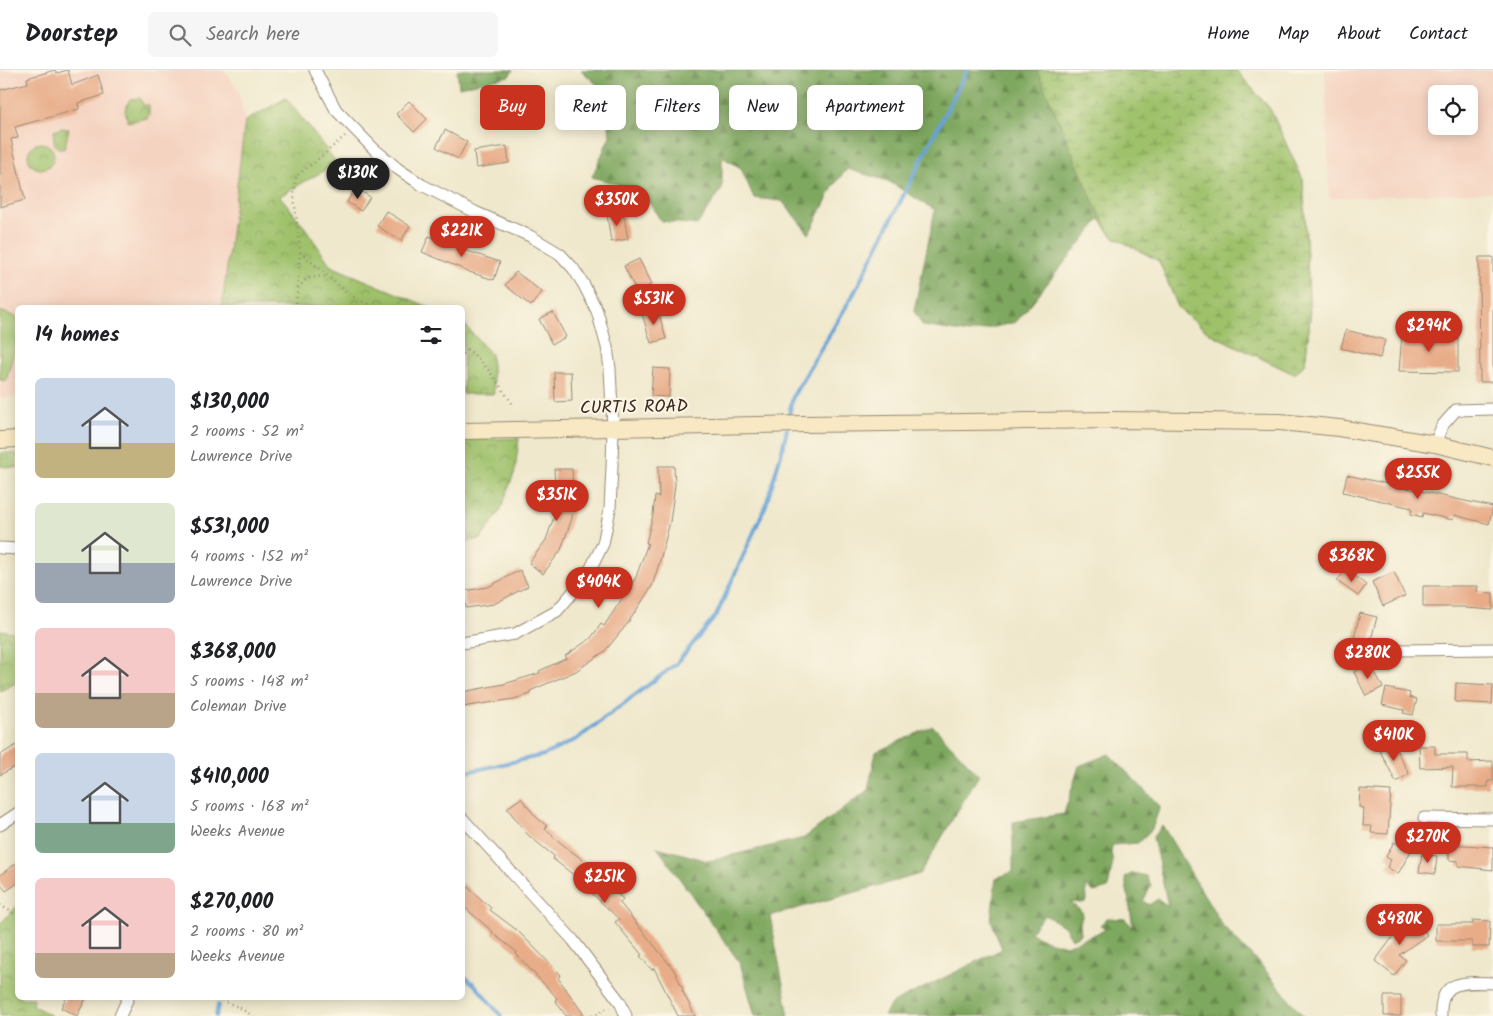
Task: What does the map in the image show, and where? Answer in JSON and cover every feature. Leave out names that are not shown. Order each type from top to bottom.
[{"type":"main road","name":"CURTIS ROAD","points":[[465,431],[1112,420],[1280,422],[1339,428],[1436,444],[1493,458]]},
{"type":"main road","points":[[0,440],[15,439]]},
{"type":"street","points":[[314,70],[336,110],[374,149],[398,169],[422,185],[537,240],[560,254],[573,268],[597,311],[607,347],[613,428],[610,509],[604,544],[587,576],[556,611],[515,634],[465,642]]},
{"type":"street","points":[[1436,444],[1442,426],[1456,410],[1493,409]]},
{"type":"street","points":[[0,548],[15,549]]},
{"type":"street","points":[[1398,650],[1493,648]]},
{"type":"street","points":[[0,825],[15,815]]},
{"type":"street","points":[[1424,818],[1493,819]]},
{"type":"street","points":[[465,821],[573,940],[620,1002],[626,1016]]},
{"type":"street","points":[[1440,1016],[1440,1006],[1452,986],[1464,982],[1493,983]]},
{"type":"street","points":[[120,1016],[127,1000]]},
{"type":"path","points":[[296,305],[300,252],[294,196],[296,176],[353,128]]},
{"type":"path","points":[[300,252],[350,296],[370,305]]},
{"type":"path","points":[[298,288],[308,278],[326,276]]},
{"type":"path","points":[[465,348],[484,365],[514,406]]},
{"type":"path","points":[[0,905],[15,914]]},
{"type":"path","points":[[222,1000],[252,1016]]},
{"type":"path","points":[[592,1016],[620,1002]]},
{"type":"shaded area","points":[[0,70],[224,70],[239,92],[245,121],[222,305],[15,305],[15,397],[0,398]]},
{"type":"shaded area","points":[[1325,70],[1493,70],[1493,192],[1329,198]]},
{"type":"green space","points":[[457,70],[513,70],[509,76],[459,87]]},
{"type":"green space","points":[[581,70],[1236,70],[1270,109],[1303,180],[1310,319],[1305,364],[1294,374],[1211,334],[1179,309],[1159,261],[1112,236],[1100,219],[1016,322],[969,333],[923,326],[914,311],[935,210],[888,181],[847,169],[834,185],[809,234],[782,201],[754,198],[741,168],[722,157],[722,189],[697,225],[661,221],[642,191],[592,177],[610,136],[609,130],[626,130],[626,85],[597,85]]},
{"type":"green space","points":[[1037,70],[1236,70],[1270,109],[1303,180],[1310,319],[1305,364],[1294,374],[1211,334],[1179,309],[1159,261],[1112,236],[1095,206]]},
{"type":"green space","points":[[140,98],[143,105],[149,105],[149,115],[147,118],[128,122],[125,110],[130,99]]},
{"type":"green space","points":[[286,98],[337,163],[280,196],[306,229],[331,266],[424,305],[222,305],[245,121]]},
{"type":"green space","points":[[61,128],[69,129],[64,149],[56,146],[54,141],[54,131]]},
{"type":"green space","points":[[41,143],[50,147],[54,156],[50,165],[41,169],[32,165],[28,156],[32,147]]},
{"type":"green space","points":[[0,311],[15,316],[15,348],[6,381],[0,380]]},
{"type":"green space","points":[[465,325],[491,354],[494,394],[465,394]]},
{"type":"green space","points":[[519,438],[515,471],[500,511],[481,539],[465,542],[465,440]]},
{"type":"green space","points":[[0,453],[15,453],[15,468],[0,466]]},
{"type":"green space","points":[[0,630],[15,633],[15,684],[0,691]]},
{"type":"green space","points":[[933,726],[979,775],[920,874],[770,916],[789,1016],[755,1016],[740,963],[657,847],[708,861],[804,838],[868,790],[876,752]]},
{"type":"green space","points":[[1109,754],[1160,806],[1152,829],[1138,843],[1112,845],[1113,861],[1108,888],[1094,892],[1086,886],[1087,901],[1082,903],[1070,902],[1083,913],[1080,923],[1081,934],[1072,939],[1064,926],[1045,915],[1030,932],[1044,940],[1066,946],[1105,930],[1100,925],[1107,918],[1125,919],[1133,927],[1125,877],[1133,873],[1146,876],[1151,885],[1143,901],[1149,905],[1158,899],[1168,906],[1153,837],[1162,825],[1223,926],[1266,971],[1303,1016],[884,1016],[891,1004],[1002,949],[991,920],[996,878],[1013,872],[1013,822],[1064,814],[1079,766]]},
{"type":"green space","points":[[15,908],[15,1000],[33,1000],[32,1005],[52,1016],[0,1016],[0,924]]},
{"type":"building","points":[[55,70],[57,73],[68,70],[72,85],[98,75],[104,95],[78,103],[79,109],[15,127],[18,138],[11,139],[25,200],[0,207],[0,90],[28,83],[27,78]]},
{"type":"building","points":[[409,101],[427,119],[414,132],[396,114]]},
{"type":"building","points":[[445,130],[467,142],[458,159],[436,147]]},
{"type":"building","points":[[507,146],[509,163],[476,168],[474,151]]},
{"type":"building","points":[[356,188],[370,197],[361,211],[347,202]]},
{"type":"building","points":[[386,211],[410,226],[401,241],[377,226]]},
{"type":"building","points":[[623,212],[628,239],[611,242],[607,214]]},
{"type":"building","points":[[429,236],[500,262],[494,280],[463,270],[422,252]]},
{"type":"building","points":[[1479,257],[1493,257],[1493,382],[1480,382]]},
{"type":"building","points":[[639,259],[652,284],[637,292],[624,266]]},
{"type":"building","points":[[516,272],[542,292],[531,306],[505,285]]},
{"type":"building","points":[[658,310],[666,339],[651,343],[642,314]]},
{"type":"building","points":[[553,312],[566,337],[552,344],[539,319]]},
{"type":"building","points":[[1346,330],[1385,340],[1380,358],[1341,348]]},
{"type":"building","points":[[1402,334],[1458,335],[1458,372],[1399,371]]},
{"type":"building","points":[[653,368],[670,369],[669,397],[651,396]]},
{"type":"building","points":[[554,372],[571,372],[572,401],[555,402]]},
{"type":"building","points":[[658,466],[674,466],[675,485],[670,522],[652,586],[628,623],[605,651],[576,671],[530,691],[531,694],[514,699],[465,707],[465,691],[504,684],[540,673],[539,671],[567,658],[565,656],[591,638],[601,624],[604,626],[636,577],[648,543],[646,543],[653,515],[655,496],[659,497]]},
{"type":"building","points":[[554,469],[572,469],[574,499],[572,518],[561,550],[543,574],[529,563],[546,540],[555,514],[558,486],[555,486]]},
{"type":"building","points":[[1347,475],[1493,507],[1489,524],[1454,515],[1453,520],[1423,513],[1422,517],[1411,514],[1412,508],[1343,492]]},
{"type":"building","points":[[1346,569],[1366,585],[1358,596],[1337,581]]},
{"type":"building","points":[[520,570],[528,586],[494,604],[466,608],[465,591],[488,587]]},
{"type":"building","points":[[1394,572],[1405,596],[1383,606],[1372,582]]},
{"type":"building","points":[[1423,586],[1478,586],[1477,592],[1493,593],[1493,610],[1465,607],[1423,607]]},
{"type":"building","points":[[1360,613],[1377,617],[1368,651],[1352,647]]},
{"type":"building","points":[[1370,663],[1383,687],[1366,696],[1354,672]]},
{"type":"building","points":[[1456,683],[1493,685],[1492,704],[1455,702]]},
{"type":"building","points":[[1386,688],[1410,693],[1409,697],[1417,699],[1413,715],[1403,713],[1404,710],[1382,705]]},
{"type":"building","points":[[1392,742],[1409,774],[1396,782],[1379,749]]},
{"type":"building","points":[[15,746],[15,767],[0,775],[0,755]]},
{"type":"building","points":[[1419,746],[1435,746],[1435,754],[1468,754],[1468,762],[1493,761],[1493,781],[1488,781],[1488,787],[1452,787],[1453,767],[1420,768]]},
{"type":"building","points":[[1360,789],[1391,791],[1388,834],[1371,833],[1372,826],[1363,826],[1364,808],[1359,807]]},
{"type":"building","points":[[521,798],[536,817],[547,826],[545,829],[552,836],[588,864],[586,866],[623,899],[620,903],[674,970],[695,1016],[678,1016],[654,968],[652,970],[640,956],[642,955],[615,922],[619,919],[586,888],[588,886],[553,859],[554,856],[528,835],[507,808]]},
{"type":"building","points":[[1394,842],[1411,851],[1398,874],[1387,867],[1391,860],[1386,857]]},
{"type":"building","points":[[1449,844],[1493,847],[1493,870],[1458,866],[1458,861],[1449,860]]},
{"type":"building","points":[[1422,854],[1437,856],[1435,874],[1419,872]]},
{"type":"building","points":[[15,864],[15,885],[6,891],[0,884],[0,875]]},
{"type":"building","points":[[465,885],[491,908],[490,910],[518,931],[561,975],[558,978],[585,1016],[566,1016],[555,1000],[557,998],[516,954],[517,952],[465,908]]},
{"type":"building","points":[[1406,918],[1413,928],[1419,923],[1427,935],[1399,955],[1406,960],[1394,976],[1375,961],[1395,934],[1391,929]]},
{"type":"building","points":[[1473,920],[1490,921],[1489,947],[1472,947],[1472,941],[1436,941],[1436,924],[1473,924]]},
{"type":"building","points":[[1384,996],[1401,996],[1401,1016],[1384,1016]]},
{"type":"building","points":[[65,1000],[85,1000],[77,1016],[61,1008]]},
{"type":"waterway","points":[[788,419],[793,396],[853,295],[967,70]]},
{"type":"waterway","points":[[465,772],[544,755],[577,739],[676,664],[716,616],[766,505],[787,429]]},
{"type":"waterway","points":[[465,977],[476,986],[501,1016]]},
{"type":"waterway","points":[[216,1016],[218,1005]]}]
